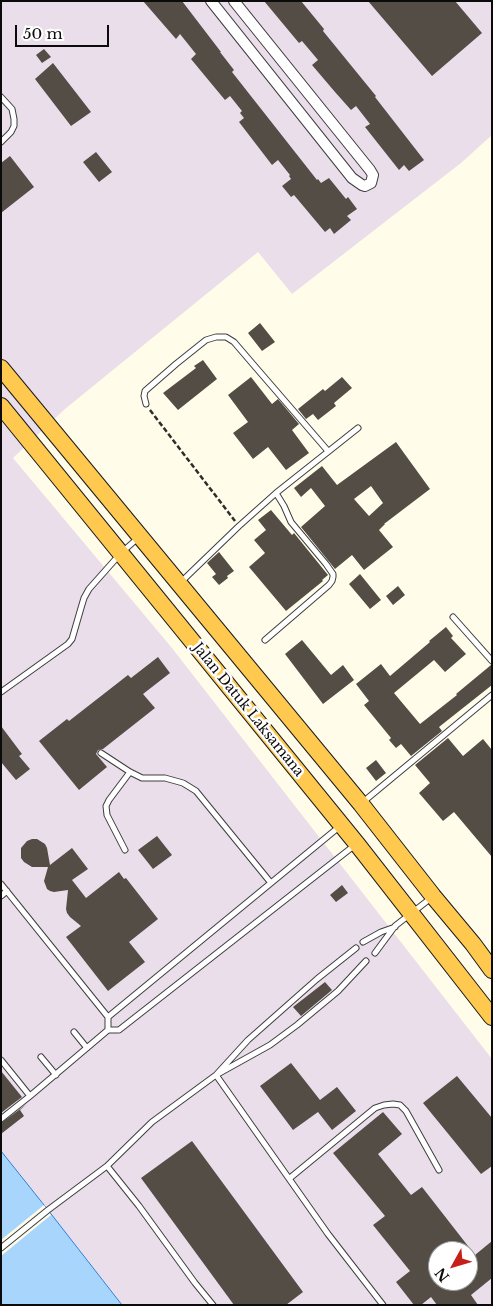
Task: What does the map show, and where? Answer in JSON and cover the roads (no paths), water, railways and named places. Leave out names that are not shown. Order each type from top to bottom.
[{"type":"highway","name":"Jalan Datuk Laksamana","points":[[1,368],[361,804],[492,970]]},
{"type":"highway","name":"Jalan Datuk Laksamana","points":[[1,406],[342,825],[492,1017]]},
{"type":"street","points":[[211,1],[352,178],[365,186],[371,183],[373,175],[370,170],[234,1]]},
{"type":"lane","points":[[1,97],[12,109],[14,126],[1,142]]},
{"type":"lane","points":[[146,404],[145,390],[176,364],[206,340],[216,337],[226,338],[234,342],[328,451]]},
{"type":"lane","points":[[179,583],[276,493],[358,428]]},
{"type":"lane","points":[[265,640],[329,585],[333,577],[326,564],[291,522],[276,493]]},
{"type":"lane","points":[[1,692],[68,644],[72,639],[84,598],[89,590],[121,553],[140,536]]},
{"type":"lane","points":[[453,617],[492,661]]},
{"type":"lane","points":[[361,804],[492,696]]},
{"type":"lane","points":[[101,753],[142,778],[165,778],[183,783],[196,791],[271,883]]},
{"type":"lane","points":[[126,850],[107,815],[106,806],[130,772]]},
{"type":"lane","points":[[108,1017],[342,825]]},
{"type":"lane","points":[[1,1118],[56,1075],[108,1030],[119,1030],[357,844]]},
{"type":"lane","points":[[1,884],[108,1017],[108,1030]]},
{"type":"lane","points":[[1,896],[7,891]]},
{"type":"lane","points":[[375,953],[396,926],[433,896]]},
{"type":"lane","points":[[363,942],[396,926]]},
{"type":"lane","points":[[216,1075],[248,1040],[317,979],[356,948]]},
{"type":"lane","points":[[1,1248],[107,1166],[152,1122],[216,1075],[270,1045],[297,1025],[338,991],[366,961]]},
{"type":"lane","points":[[74,1032],[87,1048]]},
{"type":"lane","points":[[42,1057],[56,1075]]},
{"type":"lane","points":[[1,1060],[30,1096]]},
{"type":"lane","points":[[216,1075],[328,1234],[383,1305]]},
{"type":"lane","points":[[290,1178],[375,1108],[394,1104],[400,1105],[406,1111],[440,1170]]},
{"type":"lane","points":[[107,1166],[139,1206],[195,1284],[214,1305]]},
{"type":"water","points":[[1,1151],[48,1210],[122,1305],[1,1305]]}]
